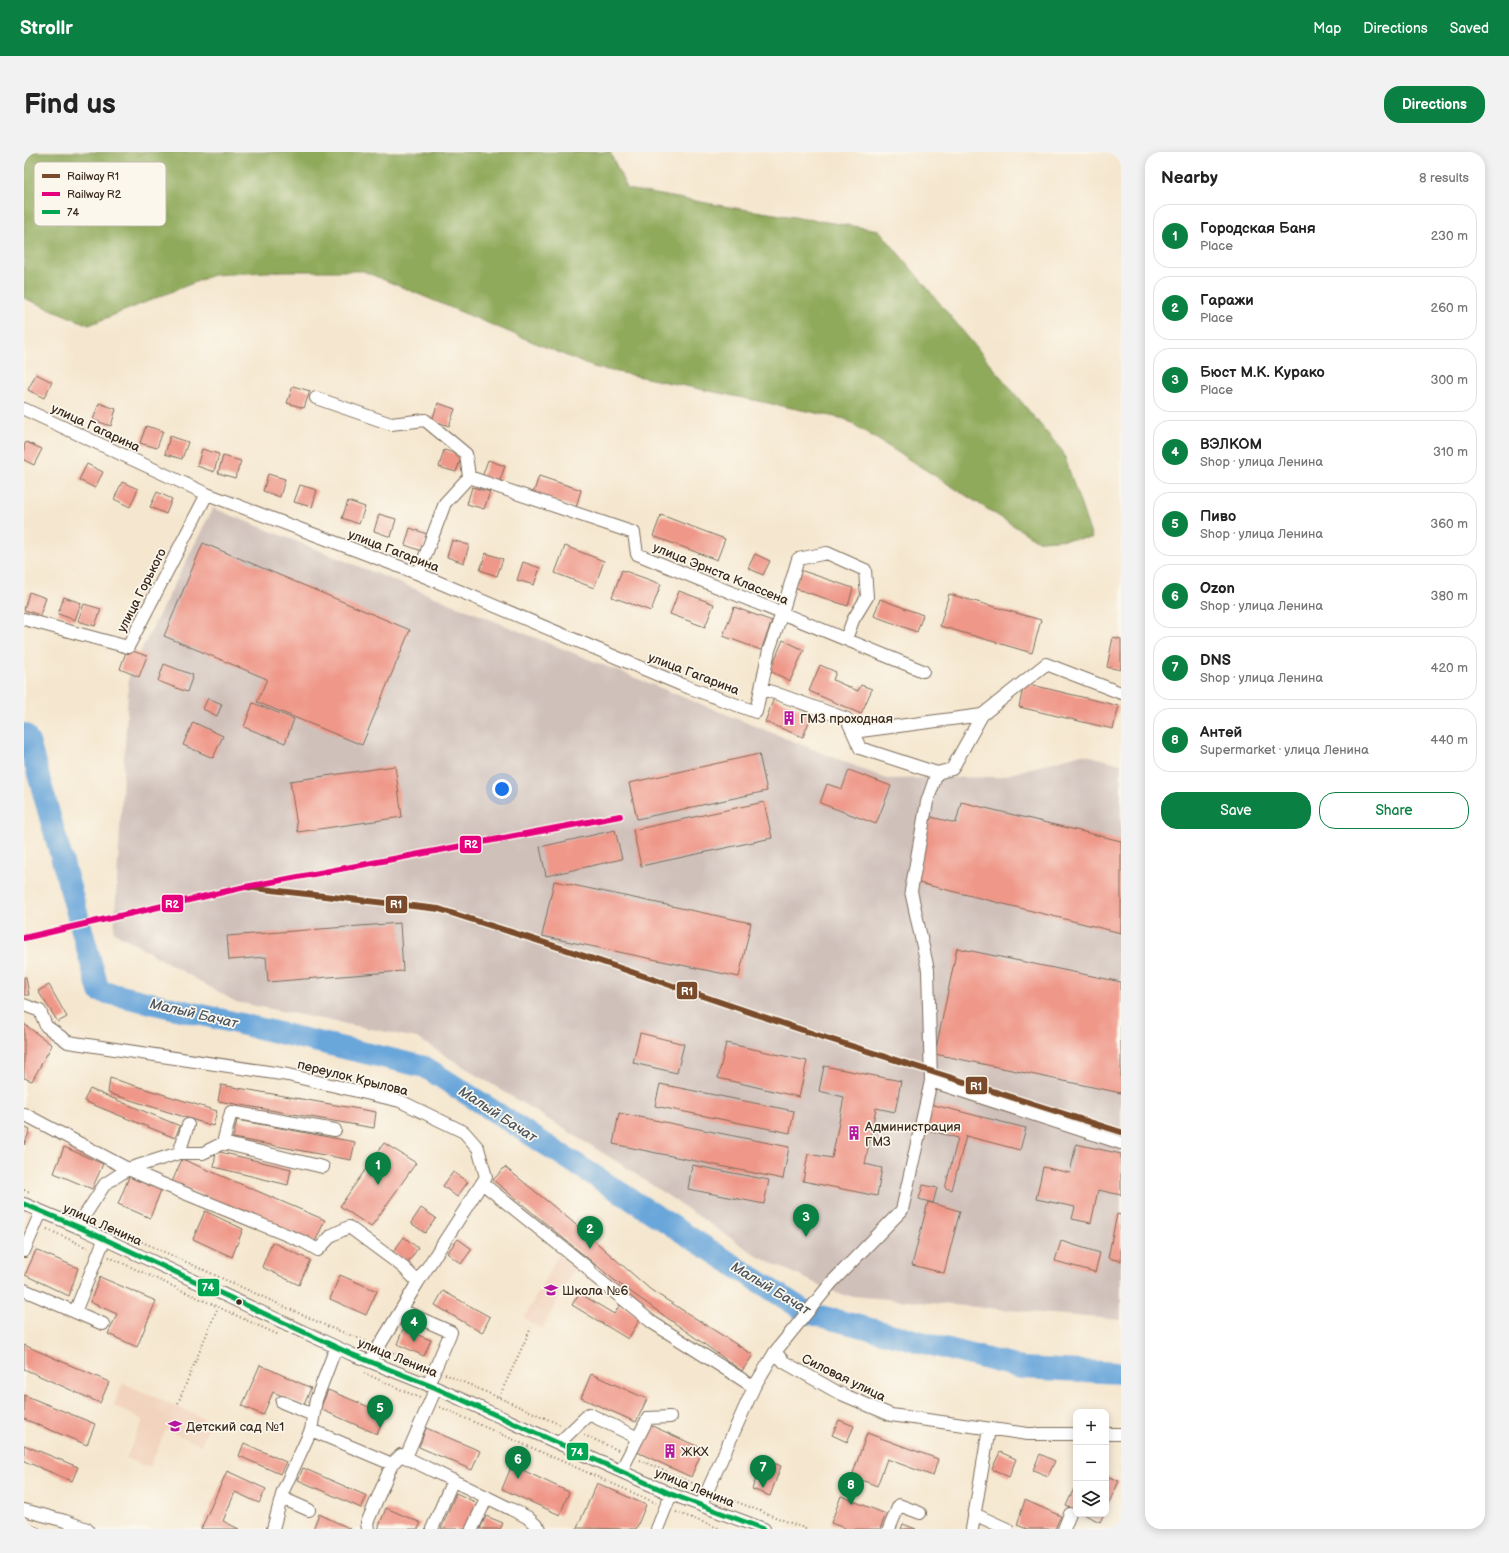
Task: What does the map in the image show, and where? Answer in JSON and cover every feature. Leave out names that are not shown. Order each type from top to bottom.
[{"type":"street","points":[[316,398],[391,424],[426,420],[466,454],[469,477],[445,503],[421,567],[420,574]]},
{"type":"street","name":"улица Гагарина","points":[[24,409],[207,494],[420,574],[682,685],[756,712],[762,688]]},
{"type":"street","name":"улица Эрнста Классена","points":[[469,477],[634,533],[637,554],[923,671]]},
{"type":"street","name":"улица Горького","points":[[24,619],[128,647],[207,494]]},
{"type":"street","points":[[846,639],[853,620],[867,597],[865,570],[827,553],[798,559],[769,650],[762,688],[847,719],[860,748],[937,773],[952,769],[982,715],[1046,664],[1121,693]]},
{"type":"street","points":[[853,732],[982,715]]},
{"type":"street","points":[[701,1505],[754,1387],[775,1352],[832,1282],[902,1210],[931,1082],[928,970],[911,891],[927,802],[937,773]]},
{"type":"street","name":"переулок Крылова","points":[[24,1005],[40,1011],[46,1026],[68,1042],[288,1075],[400,1101],[464,1132],[478,1148],[486,1177],[482,1183]]},
{"type":"street","points":[[931,1082],[1121,1143]]},
{"type":"street","points":[[223,1143],[230,1112],[335,1130]]},
{"type":"street","points":[[24,1114],[128,1168],[167,1186],[304,1242],[318,1250],[332,1235],[349,1227],[397,1263],[418,1282]]},
{"type":"street","points":[[179,1153],[188,1125]]},
{"type":"street","points":[[77,1227],[105,1184],[128,1168],[179,1153],[203,1152],[223,1143],[323,1167]]},
{"type":"street","points":[[370,1361],[418,1282],[482,1183],[588,1268],[593,1275],[653,1323],[754,1387]]},
{"type":"street","name":"улица Ленина","points":[[24,1204],[336,1347],[432,1386],[671,1494],[764,1529]]},
{"type":"street","points":[[24,1251],[41,1212]]},
{"type":"street","points":[[75,1312],[104,1240]]},
{"type":"street","points":[[24,1290],[103,1324]]},
{"type":"street","points":[[401,1310],[451,1332],[435,1369],[429,1402],[406,1457]]},
{"type":"street","points":[[273,1529],[282,1498],[311,1430],[316,1400],[336,1347]]},
{"type":"street","name":"Силовая улица","points":[[775,1352],[784,1362],[837,1392],[890,1415],[1028,1434],[1073,1434]]},
{"type":"street","points":[[282,1402],[313,1415]]},
{"type":"street","points":[[559,1443],[589,1414],[638,1438]]},
{"type":"street","points":[[621,1471],[648,1418],[670,1417]]},
{"type":"street","points":[[972,1529],[989,1429]]},
{"type":"street","points":[[311,1430],[392,1464]]},
{"type":"street","points":[[1109,1434],[1121,1434]]},
{"type":"street","points":[[368,1529],[367,1523],[392,1464],[401,1455],[527,1517],[540,1529]]},
{"type":"street","points":[[432,1529],[453,1480]]},
{"type":"street","points":[[657,1529],[671,1494]]},
{"type":"street","points":[[472,1529],[487,1497]]},
{"type":"street","points":[[282,1498],[309,1510]]},
{"type":"street","points":[[889,1529],[899,1505],[920,1513]]},
{"type":"street","points":[[24,1510],[65,1521],[87,1529]]},
{"type":"street","points":[[974,1514],[1007,1529]]},
{"type":"street","points":[[1064,1529],[1070,1514]]},
{"type":"path","points":[[178,1258],[329,1327],[435,1369]]},
{"type":"path","points":[[178,1403],[218,1307]]},
{"type":"path","points":[[499,1397],[531,1328]]},
{"type":"path","points":[[429,1402],[665,1508],[721,1529]]},
{"type":"path","points":[[708,1490],[806,1529]]},
{"type":"shaded area","points":[[213,508],[887,779],[999,777],[1082,754],[1121,764],[1121,1320],[841,1295],[759,1257],[619,1163],[417,1038],[236,1002],[114,932],[129,674]]},
{"type":"shaded area","name":"Школа №6","points":[[560,1252],[578,1262],[542,1329],[524,1318]]},
{"type":"shaded area","name":"Детский сад №1","points":[[123,1383],[211,1422],[201,1445],[166,1430],[149,1468],[126,1458],[143,1420],[113,1406]]},
{"type":"green space","points":[[24,152],[610,152],[627,189],[729,207],[879,230],[1063,452],[1092,538],[1038,541],[845,419],[593,367],[363,271],[284,271],[213,275],[89,325],[24,298]]},
{"type":"building","points":[[36,374],[52,382],[44,398],[28,390]]},
{"type":"building","points":[[293,386],[310,391],[304,408],[287,403]]},
{"type":"building","points":[[99,403],[116,409],[111,426],[93,420]]},
{"type":"building","points":[[438,403],[455,409],[449,426],[432,420]]},
{"type":"building","points":[[146,426],[163,431],[157,448],[140,443]]},
{"type":"building","points":[[170,436],[188,442],[182,459],[165,454]]},
{"type":"building","points":[[26,442],[42,449],[34,465],[24,460],[24,446]]},
{"type":"building","points":[[202,449],[219,454],[214,472],[197,466]]},
{"type":"building","points":[[444,450],[462,455],[456,472],[439,467]]},
{"type":"building","points":[[223,456],[241,461],[235,478],[218,473]]},
{"type":"building","points":[[488,460],[505,466],[499,483],[482,477]]},
{"type":"building","points":[[87,464],[103,472],[95,488],[79,480]]},
{"type":"building","points":[[268,474],[285,479],[280,497],[263,491]]},
{"type":"building","points":[[539,476],[581,490],[576,508],[533,494]]},
{"type":"building","points":[[122,482],[138,489],[130,507],[114,499]]},
{"type":"building","points":[[300,485],[317,490],[312,507],[294,502]]},
{"type":"building","points":[[472,487],[490,492],[484,509],[467,504]]},
{"type":"building","points":[[157,492],[172,499],[166,514],[150,507]]},
{"type":"building","points":[[348,501],[365,507],[359,524],[342,518]]},
{"type":"building","points":[[379,514],[396,519],[391,537],[374,531]]},
{"type":"building","points":[[661,515],[725,539],[717,560],[653,536]]},
{"type":"building","points":[[410,528],[427,534],[422,551],[405,545]]},
{"type":"building","points":[[452,540],[469,545],[464,563],[447,557]]},
{"type":"building","points":[[203,543],[410,630],[362,745],[257,702],[267,679],[164,636]]},
{"type":"building","points":[[565,546],[604,561],[594,588],[555,573]]},
{"type":"building","points":[[486,553],[503,559],[497,576],[480,570]]},
{"type":"building","points":[[755,554],[770,561],[763,575],[748,568]]},
{"type":"building","points":[[523,562],[540,568],[534,585],[517,580]]},
{"type":"building","points":[[622,570],[661,584],[651,611],[612,597]]},
{"type":"building","points":[[800,570],[853,588],[848,606],[794,588]]},
{"type":"building","points":[[679,591],[714,604],[705,627],[670,614]]},
{"type":"building","points":[[29,592],[46,598],[40,615],[24,610]]},
{"type":"building","points":[[949,594],[1041,620],[1032,653],[940,626]]},
{"type":"building","points":[[64,597],[81,603],[75,620],[58,614]]},
{"type":"building","points":[[880,599],[923,615],[917,632],[874,616]]},
{"type":"building","points":[[84,604],[101,609],[95,626],[78,621]]},
{"type":"building","points":[[734,607],[772,621],[761,650],[723,636]]},
{"type":"building","points":[[1113,637],[1121,639],[1121,670],[1107,667]]},
{"type":"building","points":[[783,640],[804,650],[790,681],[770,671]]},
{"type":"building","points":[[127,649],[147,656],[139,677],[120,669]]},
{"type":"building","points":[[164,664],[193,675],[187,692],[158,681]]},
{"type":"building","points":[[820,665],[836,672],[833,680],[858,691],[861,685],[872,689],[861,714],[809,691]]},
{"type":"building","points":[[1024,683],[1119,706],[1113,729],[1019,707]]},
{"type":"building","points":[[208,698],[222,704],[217,716],[203,709]]},
{"type":"building","name":"ГМЗ проходная","points":[[774,698],[812,714],[803,737],[765,722]]},
{"type":"building","points":[[253,703],[294,719],[285,743],[244,727]]},
{"type":"building","points":[[193,722],[223,736],[213,758],[183,745]]},
{"type":"building","points":[[759,754],[767,791],[637,819],[629,783]]},
{"type":"building","points":[[395,766],[402,817],[298,832],[290,781]]},
{"type":"building","points":[[849,770],[891,786],[876,824],[820,803],[827,784],[842,789]]},
{"type":"building","points":[[764,802],[772,838],[641,866],[633,830]]},
{"type":"building","points":[[961,802],[1121,841],[1121,933],[915,882],[931,817],[956,823]]},
{"type":"building","points":[[615,830],[622,859],[546,876],[540,847]]},
{"type":"building","points":[[554,881],[751,923],[739,977],[542,936]]},
{"type":"building","points":[[400,923],[403,971],[268,982],[266,957],[229,960],[227,936]]},
{"type":"building","points":[[957,948],[1121,982],[1121,1093],[935,1054]]},
{"type":"building","points":[[24,977],[26,977],[29,995],[24,995]]},
{"type":"building","points":[[49,985],[67,1017],[58,1022],[38,991]]},
{"type":"building","points":[[24,1024],[52,1045],[32,1081],[24,1078]]},
{"type":"building","points":[[640,1033],[684,1044],[677,1073],[633,1063]]},
{"type":"building","points":[[726,1043],[807,1061],[799,1097],[718,1078]]},
{"type":"building","name":"Администрация ГМЗ","points":[[824,1066],[901,1081],[895,1112],[876,1108],[865,1164],[882,1168],[877,1196],[803,1181],[808,1154],[832,1158],[844,1097],[819,1091]]},
{"type":"building","points":[[110,1078],[217,1111],[213,1126],[108,1093]]},
{"type":"building","points":[[660,1084],[794,1111],[790,1133],[655,1106]]},
{"type":"building","points":[[221,1085],[376,1112],[374,1128],[218,1101]]},
{"type":"building","points":[[90,1089],[180,1126],[175,1138],[84,1101]]},
{"type":"building","points":[[930,1104],[1026,1128],[1020,1150],[966,1136],[952,1190],[945,1188],[958,1138],[924,1129]]},
{"type":"building","points":[[619,1113],[789,1147],[783,1179],[613,1144]]},
{"type":"building","points":[[237,1120],[355,1142],[351,1160],[233,1138]]},
{"type":"building","points":[[24,1127],[30,1130],[24,1145]]},
{"type":"building","points":[[384,1143],[416,1163],[371,1227],[340,1206]]},
{"type":"building","points":[[1076,1144],[1121,1154],[1121,1195],[1098,1190],[1091,1223],[1072,1219],[1075,1207],[1036,1199],[1043,1167],[1070,1173]]},
{"type":"building","points":[[64,1147],[103,1164],[92,1189],[54,1173]]},
{"type":"building","points":[[216,1151],[291,1169],[288,1185],[214,1167]]},
{"type":"building","points":[[182,1159],[325,1220],[315,1242],[172,1182]]},
{"type":"building","points":[[692,1165],[769,1180],[764,1204],[688,1189]]},
{"type":"building","points":[[505,1167],[568,1218],[651,1290],[753,1355],[742,1371],[614,1280],[493,1180]]},
{"type":"building","points":[[453,1172],[468,1182],[457,1197],[443,1186]]},
{"type":"building","points":[[129,1177],[161,1190],[150,1218],[118,1204]]},
{"type":"building","points":[[923,1185],[937,1188],[933,1203],[919,1199]]},
{"type":"building","points":[[928,1202],[960,1211],[944,1273],[912,1265]]},
{"type":"building","points":[[421,1208],[436,1218],[425,1233],[411,1223]]},
{"type":"building","points":[[205,1211],[243,1229],[232,1257],[193,1239]]},
{"type":"building","points":[[1117,1214],[1121,1215],[1121,1261],[1108,1258]]},
{"type":"building","points":[[404,1237],[418,1248],[408,1263],[393,1252]]},
{"type":"building","points":[[458,1239],[472,1249],[461,1264],[447,1253]]},
{"type":"building","points":[[1061,1241],[1100,1253],[1095,1272],[1055,1261]]},
{"type":"building","points":[[272,1242],[310,1260],[299,1285],[262,1267]]},
{"type":"building","points":[[36,1250],[78,1268],[69,1296],[25,1275]]},
{"type":"building","points":[[340,1275],[377,1291],[366,1315],[330,1299]]},
{"type":"building","points":[[100,1277],[156,1301],[137,1347],[108,1334],[117,1314],[90,1302]]},
{"type":"building","points":[[443,1291],[490,1317],[482,1333],[435,1305]]},
{"type":"building","points":[[579,1293],[614,1314],[620,1305],[641,1318],[628,1339],[572,1305]]},
{"type":"building","points":[[403,1329],[431,1340],[424,1356],[397,1344]]},
{"type":"building","points":[[24,1345],[109,1382],[100,1403],[24,1369]]},
{"type":"building","points":[[260,1365],[311,1388],[304,1405],[273,1392],[263,1415],[242,1406]]},
{"type":"building","points":[[591,1374],[647,1399],[636,1422],[581,1398]]},
{"type":"building","points":[[328,1390],[386,1414],[377,1434],[320,1409]]},
{"type":"building","points":[[24,1395],[95,1424],[87,1445],[24,1419]]},
{"type":"building","points":[[839,1420],[854,1426],[847,1442],[832,1435]]},
{"type":"building","name":"ЖКХ","points":[[650,1425],[703,1449],[691,1477],[637,1452]]},
{"type":"building","points":[[426,1428],[480,1451],[472,1470],[419,1447]]},
{"type":"building","points":[[867,1433],[938,1459],[933,1476],[887,1459],[877,1486],[852,1476]]},
{"type":"building","points":[[244,1443],[286,1462],[280,1474],[239,1456]]},
{"type":"building","points":[[24,1445],[78,1467],[72,1481],[24,1461]]},
{"type":"building","points":[[1000,1452],[1016,1459],[1009,1477],[992,1469]]},
{"type":"building","points":[[1040,1454],[1055,1461],[1048,1476],[1033,1470]]},
{"type":"building","points":[[764,1459],[781,1466],[770,1496],[752,1489]]},
{"type":"building","points":[[512,1465],[569,1492],[560,1515],[502,1489]]},
{"type":"building","points":[[303,1468],[367,1496],[361,1508],[298,1480]]},
{"type":"building","points":[[227,1471],[266,1489],[259,1503],[235,1492],[223,1521],[239,1529],[201,1529]]},
{"type":"building","points":[[1109,1477],[1119,1481],[1109,1503]]},
{"type":"building","points":[[597,1483],[646,1505],[636,1529],[577,1528]]},
{"type":"building","points":[[1073,1491],[1073,1510],[1066,1506]]},
{"type":"building","points":[[456,1493],[477,1503],[466,1529],[441,1529]]},
{"type":"building","points":[[841,1496],[886,1514],[880,1529],[847,1529],[831,1523]]},
{"type":"building","points":[[1025,1500],[1061,1516],[1055,1529],[1027,1529],[1017,1525]]},
{"type":"building","points":[[386,1508],[421,1523],[418,1529],[378,1529]]},
{"type":"building","points":[[319,1514],[351,1529],[313,1529]]},
{"type":"building","points":[[486,1516],[503,1523],[500,1529],[480,1529]]},
{"type":"building","points":[[1089,1517],[1102,1517],[1100,1522]]},
{"type":"building","points":[[24,1522],[41,1529],[24,1529]]},
{"type":"building","points":[[903,1524],[916,1529],[901,1529]]},
{"type":"waterway","name":"Малый Бачат","points":[[24,734],[29,742],[99,991],[425,1067],[808,1313],[1022,1368],[1121,1373]]},
{"type":"rail line","name":"R2","points":[[24,938],[245,887],[620,816]]},
{"type":"rail line","name":"R1","points":[[245,887],[439,909],[564,949],[817,1035],[1121,1132]]},
{"type":"transit line","name":"74","points":[[24,1204],[83,1229],[351,1354],[436,1388],[671,1494],[764,1529]]},
{"type":"place","name":"ГМЗ проходная","points":[[789,718]]},
{"type":"place","name":"Администрация ГМЗ","points":[[854,1133]]},
{"type":"place","name":"Городская Баня","points":[[378,1185]]},
{"type":"place","name":"Бюст М.К. Курако","points":[[806,1237]]},
{"type":"place","name":"Гаражи","points":[[590,1249]]},
{"type":"place","name":"Школа №6","points":[[551,1290]]},
{"type":"place","name":"ВЭЛКОМ","points":[[414,1342]]},
{"type":"place","name":"Детский сад №1","points":[[175,1426]]},
{"type":"place","name":"Пиво","points":[[380,1428]]},
{"type":"place","name":"ЖКХ","points":[[670,1451]]},
{"type":"place","name":"Ozon","points":[[518,1479]]},
{"type":"place","name":"DNS","points":[[763,1488]]},
{"type":"place","name":"Антей","points":[[851,1505]]}]
